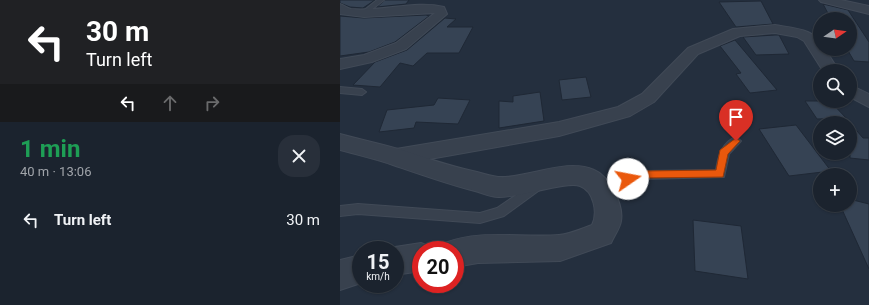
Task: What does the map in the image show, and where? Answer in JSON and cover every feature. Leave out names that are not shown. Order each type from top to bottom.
[{"type":"street","points":[[825,0],[869,10]]},
{"type":"street","points":[[340,8],[346,12],[364,13],[433,8],[440,5],[441,14],[401,46],[367,59],[340,64]]},
{"type":"street","points":[[396,157],[559,129],[624,112],[648,98],[693,51],[738,32],[774,29],[801,34],[809,38],[827,64]]},
{"type":"street","points":[[857,94],[869,101]]},
{"type":"street","points":[[340,142],[396,157],[450,176],[498,187],[525,185],[571,176],[587,178],[598,187],[605,200],[608,212],[608,221],[601,234],[560,248],[478,250],[464,252]]},
{"type":"street","points":[[340,275],[352,272]]},
{"type":"lane","points":[[364,13],[381,0]]},
{"type":"lane","points":[[340,90],[362,92]]},
{"type":"lane","points":[[598,187],[644,174],[720,174],[724,153],[736,141]]},
{"type":"lane","points":[[340,210],[358,209],[480,218],[500,212],[544,181]]},
{"type":"building","points":[[340,0],[375,0],[363,8],[350,7],[340,3]]},
{"type":"building","points":[[385,0],[409,0],[406,4],[377,7]]},
{"type":"building","points":[[761,1],[773,24],[736,27],[719,2]]},
{"type":"building","points":[[823,4],[848,10],[849,12],[827,12]]},
{"type":"building","points":[[340,16],[364,18],[429,16],[395,42],[369,52],[340,56]]},
{"type":"building","points":[[445,18],[456,19],[447,27],[473,27],[459,53],[427,53],[413,66],[400,63],[380,87],[353,85],[375,62],[407,50]]},
{"type":"building","points":[[857,24],[869,42],[869,62],[854,61],[851,56],[857,56]]},
{"type":"building","points":[[779,35],[789,54],[756,55],[743,37]]},
{"type":"building","points":[[735,40],[777,90],[750,93],[736,74],[741,73],[720,46]]},
{"type":"building","points":[[586,77],[591,97],[562,100],[559,80]]},
{"type":"building","points":[[540,92],[544,121],[499,128],[499,101],[513,102],[513,96]]},
{"type":"building","points":[[438,98],[470,100],[458,124],[416,122],[414,128],[379,132],[387,110],[434,105]]},
{"type":"building","points":[[805,101],[813,101],[813,108],[837,108],[844,116],[815,116]]},
{"type":"building","points":[[796,125],[813,147],[813,160],[823,160],[829,168],[813,168],[813,173],[789,176],[759,129]]},
{"type":"building","points":[[857,131],[863,138],[869,138],[869,160],[857,159]]},
{"type":"building","points":[[857,201],[869,204],[869,269],[843,212],[857,212]]},
{"type":"building","points":[[693,220],[741,226],[748,279],[695,271]]},
{"type":"route","points":[[628,179],[644,174],[720,174],[724,153],[736,141]]}]
